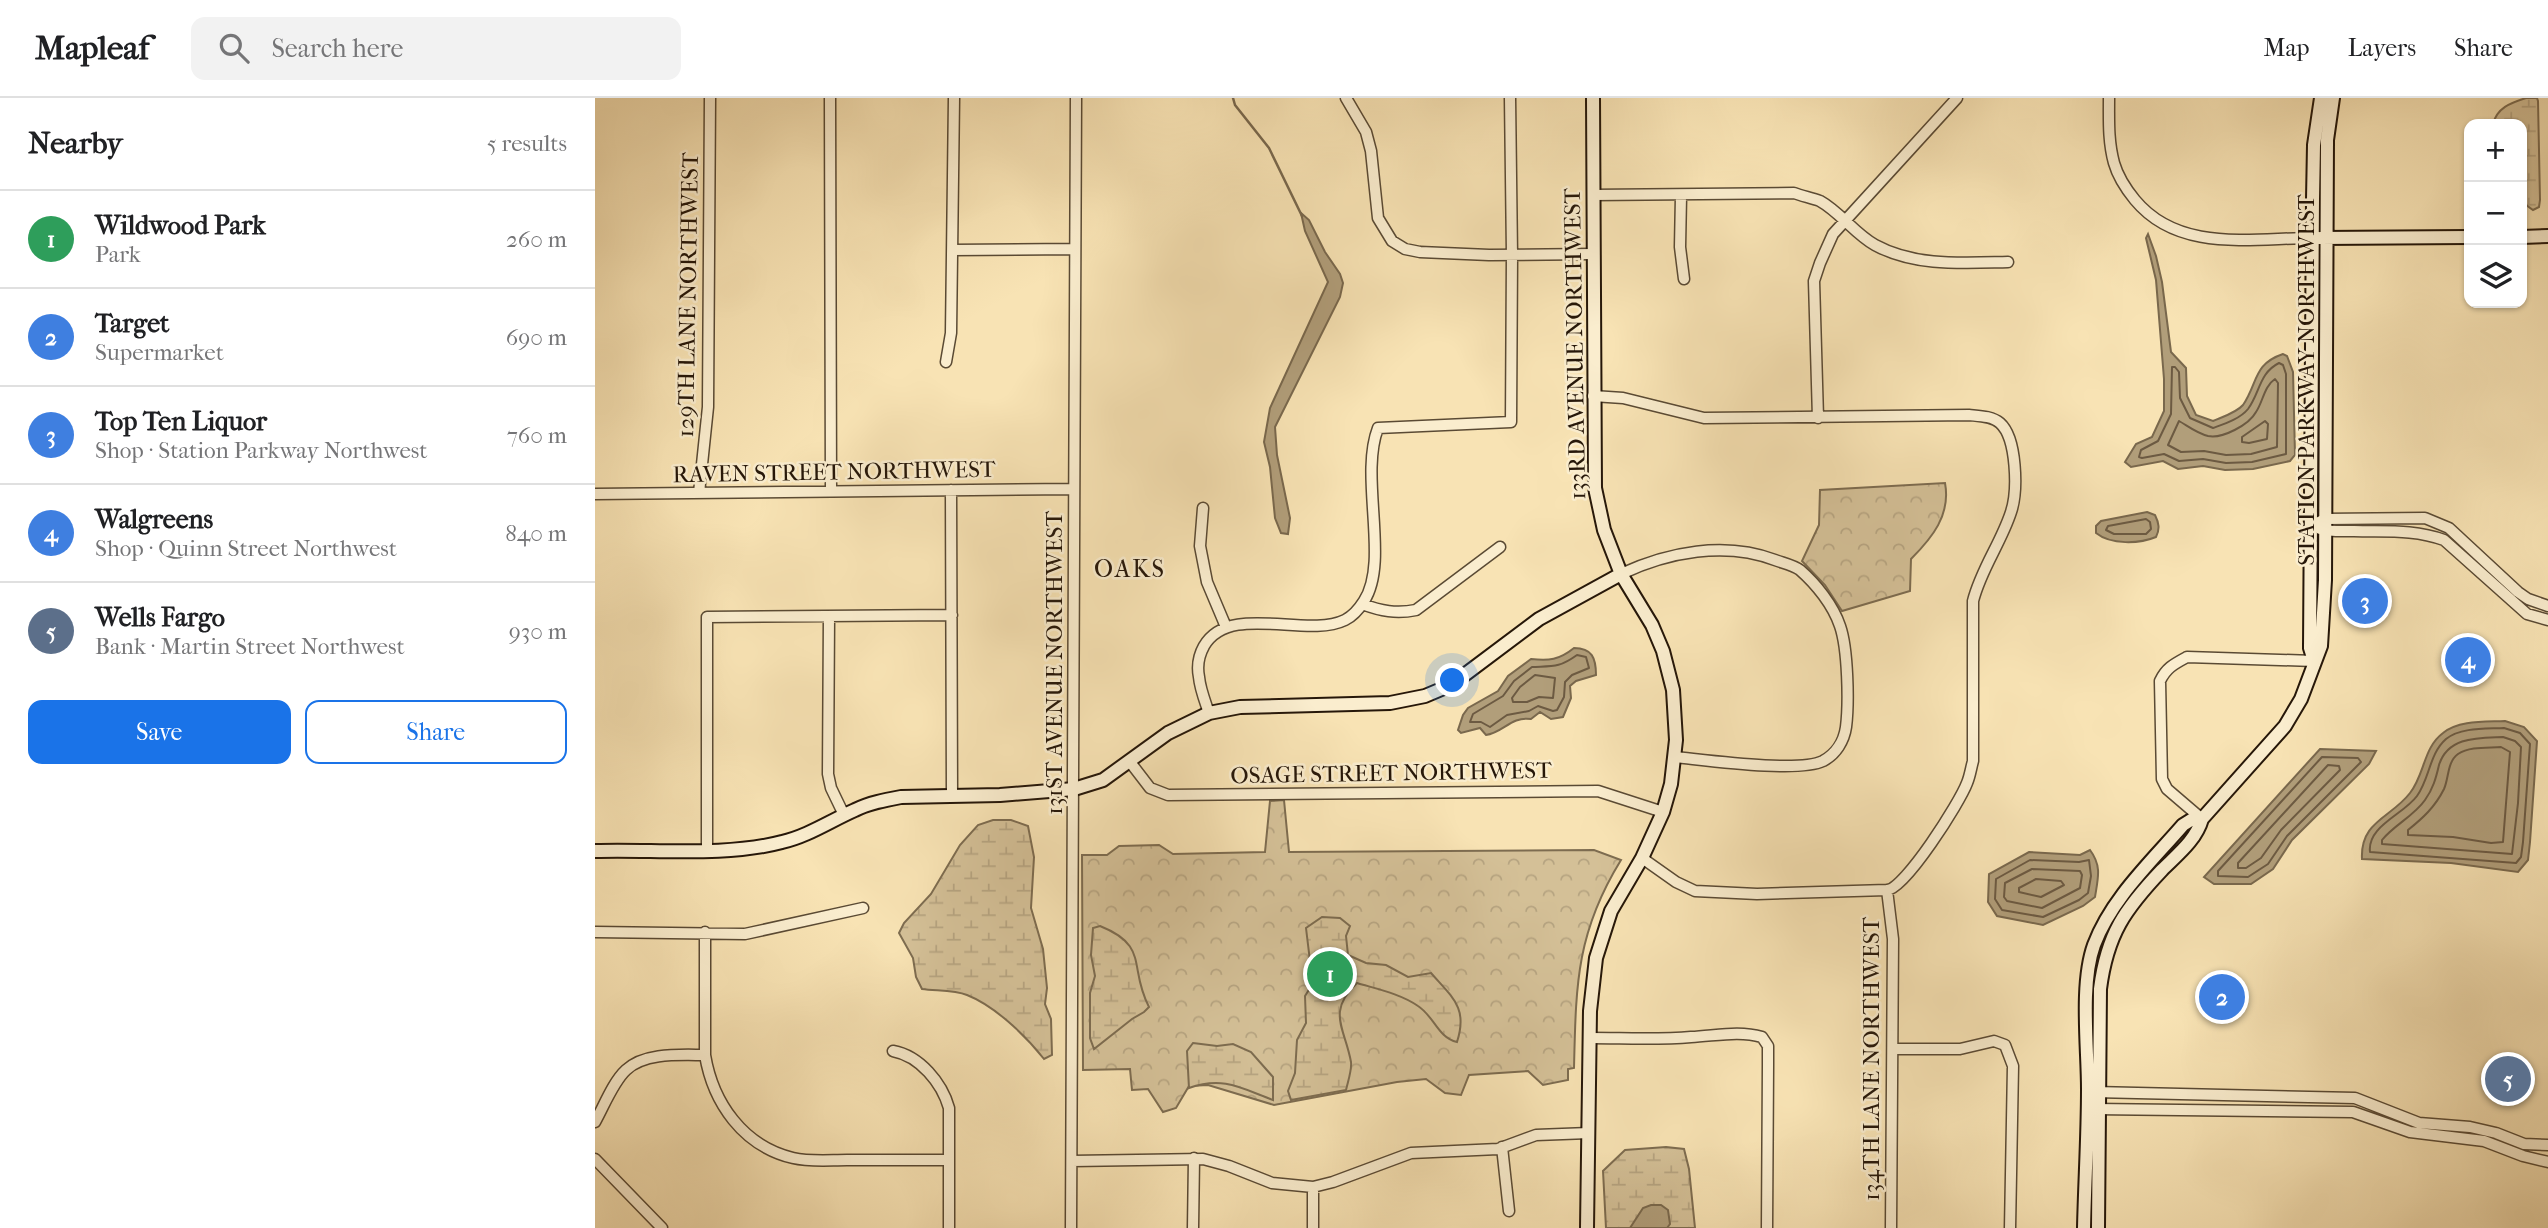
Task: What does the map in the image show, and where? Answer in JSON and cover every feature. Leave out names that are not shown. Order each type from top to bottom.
[{"type":"street","name":"129TH LANE NORTHWEST","points":[[699,493],[708,407],[710,98]]},
{"type":"street","points":[[831,98],[831,491]]},
{"type":"street","points":[[946,362],[951,333],[954,98]]},
{"type":"street","name":"131ST AVENUE NORTHWEST","points":[[1071,1228],[1076,98]]},
{"type":"street","points":[[1346,98],[1366,132],[1371,151],[1378,218],[1389,237],[1405,248],[1420,252],[1593,254]]},
{"type":"street","points":[[1209,713],[1200,685],[1198,662],[1210,638],[1226,627],[1235,625],[1325,625],[1343,621],[1353,615],[1371,590],[1372,465],[1378,428],[1511,422],[1510,98]]},
{"type":"street","name":"133RD AVENUE NORTHWEST","points":[[1587,1228],[1593,975],[1600,940],[1611,911],[1642,858],[1663,812],[1675,757],[1674,699],[1666,663],[1652,625],[1621,574],[1604,530],[1595,488],[1593,98]]},
{"type":"street","points":[[1818,418],[1814,281],[1820,263],[1833,234],[1957,98]]},
{"type":"street","points":[[2109,98],[2110,142],[2114,165],[2125,188],[2144,211],[2168,227],[2189,236],[2212,239],[2464,237]]},
{"type":"street","name":"STATION PARKWAY NORTHWEST","points":[[2098,1228],[2093,1109],[2093,1011],[2113,933],[2150,883],[2189,843],[2198,831],[2201,818],[2285,726],[2301,699],[2321,646],[2324,618],[2327,238],[2321,98]]},
{"type":"street","name":"STATION PARKWAY NORTHWEST","points":[[2314,661],[2311,648],[2313,145],[2322,131],[2333,98]]},
{"type":"street","points":[[1593,195],[1794,193],[1821,202],[1873,244],[1915,260],[2008,262]]},
{"type":"street","points":[[1681,196],[1680,247],[1683,279]]},
{"type":"street","points":[[2527,237],[2548,236]]},
{"type":"street","points":[[952,250],[1075,249]]},
{"type":"street","points":[[1593,396],[1623,398],[1704,418],[1969,415],[1990,418],[2000,423],[2014,449],[2013,508],[1979,579],[1973,601],[1973,761],[1967,784],[1939,832],[1903,882],[1893,890],[1757,894],[1695,891],[1676,882],[1642,858]]},
{"type":"street","name":"RAVEN STREET NORTHWEST","points":[[595,494],[1074,489]]},
{"type":"street","points":[[951,490],[951,796]]},
{"type":"street","points":[[1203,508],[1200,546],[1207,582],[1226,627]]},
{"type":"street","points":[[2311,526],[2425,518],[2449,528],[2528,599],[2548,606]]},
{"type":"street","points":[[2325,525],[2415,531],[2444,540],[2527,614],[2548,620]]},
{"type":"street","points":[[1362,604],[1382,611],[1401,613],[1416,610],[1500,547]]},
{"type":"street","points":[[595,851],[757,847],[803,835],[884,800],[1074,789],[1103,780],[1174,729],[1209,713],[1240,706],[1390,702],[1425,696],[1451,685],[1539,620],[1649,561],[1710,550],[1755,553],[1797,568],[1833,610],[1840,627],[1846,663],[1846,728],[1835,753],[1821,762],[1799,765],[1749,764],[1675,757]]},
{"type":"street","points":[[707,850],[707,617],[952,615]]},
{"type":"street","points":[[829,616],[828,774],[831,788],[844,815]]},
{"type":"street","points":[[2201,818],[2167,789],[2162,779],[2160,681],[2164,672],[2187,657],[2314,661]]},
{"type":"street","name":"OSAGE STREET NORTHWEST","points":[[1130,762],[1150,788],[1168,795],[1598,791],[1663,812]]},
{"type":"street","name":"134TH LANE NORTHWEST","points":[[1887,890],[1893,939],[1891,1228]]},
{"type":"street","points":[[595,932],[745,934],[863,908]]},
{"type":"street","points":[[705,932],[705,1055],[708,1074],[734,1124],[763,1146],[793,1158],[949,1160]]},
{"type":"street","points":[[1591,1038],[1679,1038],[1726,1033],[1762,1037],[1767,1046],[1768,1065],[1767,1228]]},
{"type":"street","points":[[1893,1049],[1960,1049],[1994,1041],[2005,1045],[2013,1066],[2010,1228]]},
{"type":"street","points":[[893,1051],[901,1052],[922,1067],[944,1090],[950,1108],[949,1228]]},
{"type":"street","points":[[595,1122],[628,1068],[646,1060],[669,1056],[705,1055]]},
{"type":"street","points":[[2093,1092],[2355,1098],[2419,1123],[2470,1127],[2525,1144],[2548,1144]]},
{"type":"street","points":[[2093,1109],[2353,1112],[2410,1132],[2484,1141],[2522,1156],[2548,1162]]},
{"type":"street","name":"STATION PARKWAY NORTHWEST","points":[[2084,1228],[2093,1109]]},
{"type":"street","points":[[1072,1161],[1194,1158],[1229,1166],[1272,1183],[1313,1187],[1411,1153],[1461,1152],[1502,1147],[1521,1138],[1536,1135],[1589,1133]]},
{"type":"street","points":[[1502,1147],[1509,1211]]},
{"type":"street","points":[[1193,1228],[1194,1158]]},
{"type":"street","points":[[595,1159],[661,1228]]},
{"type":"street","points":[[1313,1187],[1313,1228]]},
{"type":"green space","points":[[2526,98],[2537,98],[2538,101],[2540,200],[2539,207],[2533,210],[2527,206],[2527,119],[2495,119],[2505,107]]},
{"type":"green space","points":[[1945,483],[1945,505],[1938,525],[1911,559],[1910,591],[1842,611],[1825,585],[1802,561],[1819,525],[1820,490]]},
{"type":"green space","points":[[1284,800],[1289,852],[1594,850],[1621,860],[1595,912],[1581,960],[1574,1068],[1568,1069],[1568,1080],[1543,1085],[1528,1071],[1469,1075],[1461,1095],[1445,1093],[1426,1079],[1274,1105],[1208,1085],[1189,1086],[1176,1108],[1163,1112],[1148,1089],[1132,1090],[1130,1069],[1083,1070],[1082,855],[1107,855],[1119,846],[1159,845],[1173,854],[1265,852],[1270,801]]},
{"type":"green space","points":[[993,820],[1011,820],[1028,826],[1034,857],[1031,908],[1043,949],[1047,988],[1045,1004],[1051,1019],[1052,1055],[1044,1059],[1009,1022],[978,1000],[956,992],[922,989],[916,977],[913,958],[899,933],[904,923],[931,894],[960,845],[978,825]]},
{"type":"green space","points":[[1322,917],[1340,918],[1350,926],[1346,936],[1348,955],[1366,963],[1386,965],[1408,977],[1431,973],[1456,1004],[1461,1020],[1460,1030],[1457,1042],[1451,1040],[1423,1010],[1411,1002],[1389,992],[1357,983],[1342,1003],[1340,1012],[1351,1062],[1346,1090],[1291,1100],[1288,1091],[1295,1073],[1297,1040],[1306,1023],[1305,996],[1317,977],[1310,961],[1306,928]]},
{"type":"green space","points":[[1100,926],[1126,941],[1132,950],[1149,1007],[1094,1049],[1090,1038],[1090,993],[1095,976],[1091,955],[1093,928]]},
{"type":"green space","points":[[1193,1043],[1217,1046],[1233,1044],[1251,1052],[1273,1077],[1273,1100],[1222,1083],[1189,1088],[1187,1051]]},
{"type":"green space","points":[[1666,1147],[1684,1149],[1689,1169],[1695,1228],[1606,1228],[1603,1171],[1625,1150]]},
{"type":"water","points":[[1301,213],[1309,220],[1343,283],[1340,297],[1275,427],[1277,455],[1290,518],[1288,534],[1281,533],[1275,518],[1270,467],[1264,442],[1270,408],[1328,282],[1305,231]]},
{"type":"water","points":[[2148,234],[2162,282],[2171,352],[2186,368],[2187,396],[2196,415],[2213,421],[2237,410],[2248,397],[2261,369],[2273,358],[2283,354],[2287,356],[2293,372],[2295,455],[2290,461],[2253,469],[2225,470],[2203,466],[2178,469],[2163,461],[2131,467],[2125,462],[2136,444],[2152,437],[2164,411],[2156,280],[2146,238]]},
{"type":"water","points":[[2147,512],[2155,515],[2158,529],[2156,537],[2125,542],[2109,540],[2096,533],[2096,526],[2101,521]]},
{"type":"water","points":[[1574,648],[1580,648],[1592,655],[1596,675],[1576,681],[1570,686],[1571,698],[1563,717],[1551,719],[1540,712],[1531,719],[1512,722],[1486,735],[1480,728],[1461,733],[1458,730],[1468,708],[1498,691],[1508,676],[1531,659],[1554,659]]},
{"type":"water","points":[[2505,721],[2524,727],[2537,741],[2528,860],[2518,872],[2451,863],[2362,859],[2366,836],[2378,821],[2410,793],[2436,739],[2457,726],[2473,722]]},
{"type":"water","points":[[2320,749],[2376,751],[2369,764],[2292,840],[2273,869],[2251,884],[2214,884],[2204,877]]},
{"type":"water","points":[[2090,850],[2098,867],[2097,884],[2095,897],[2083,906],[2043,925],[1997,916],[1988,902],[1989,874],[2029,852],[2080,855]]},
{"type":"water","points":[[1661,1205],[1668,1210],[1670,1224],[1667,1228],[1630,1228],[1643,1208]]},
{"type":"waterway","points":[[1233,98],[1235,105],[1269,148],[1302,216]]},
{"type":"place","name":"Top Ten Liquor","points":[[2365,601]]},
{"type":"place","name":"Walgreens","points":[[2468,660]]},
{"type":"place","name":"Wildwood Park","points":[[1330,974]]},
{"type":"place","name":"Target","points":[[2222,997]]},
{"type":"place","name":"Wells Fargo","points":[[2508,1079]]},
{"type":"district","name":"OAKS","points":[[1130,569]]}]
